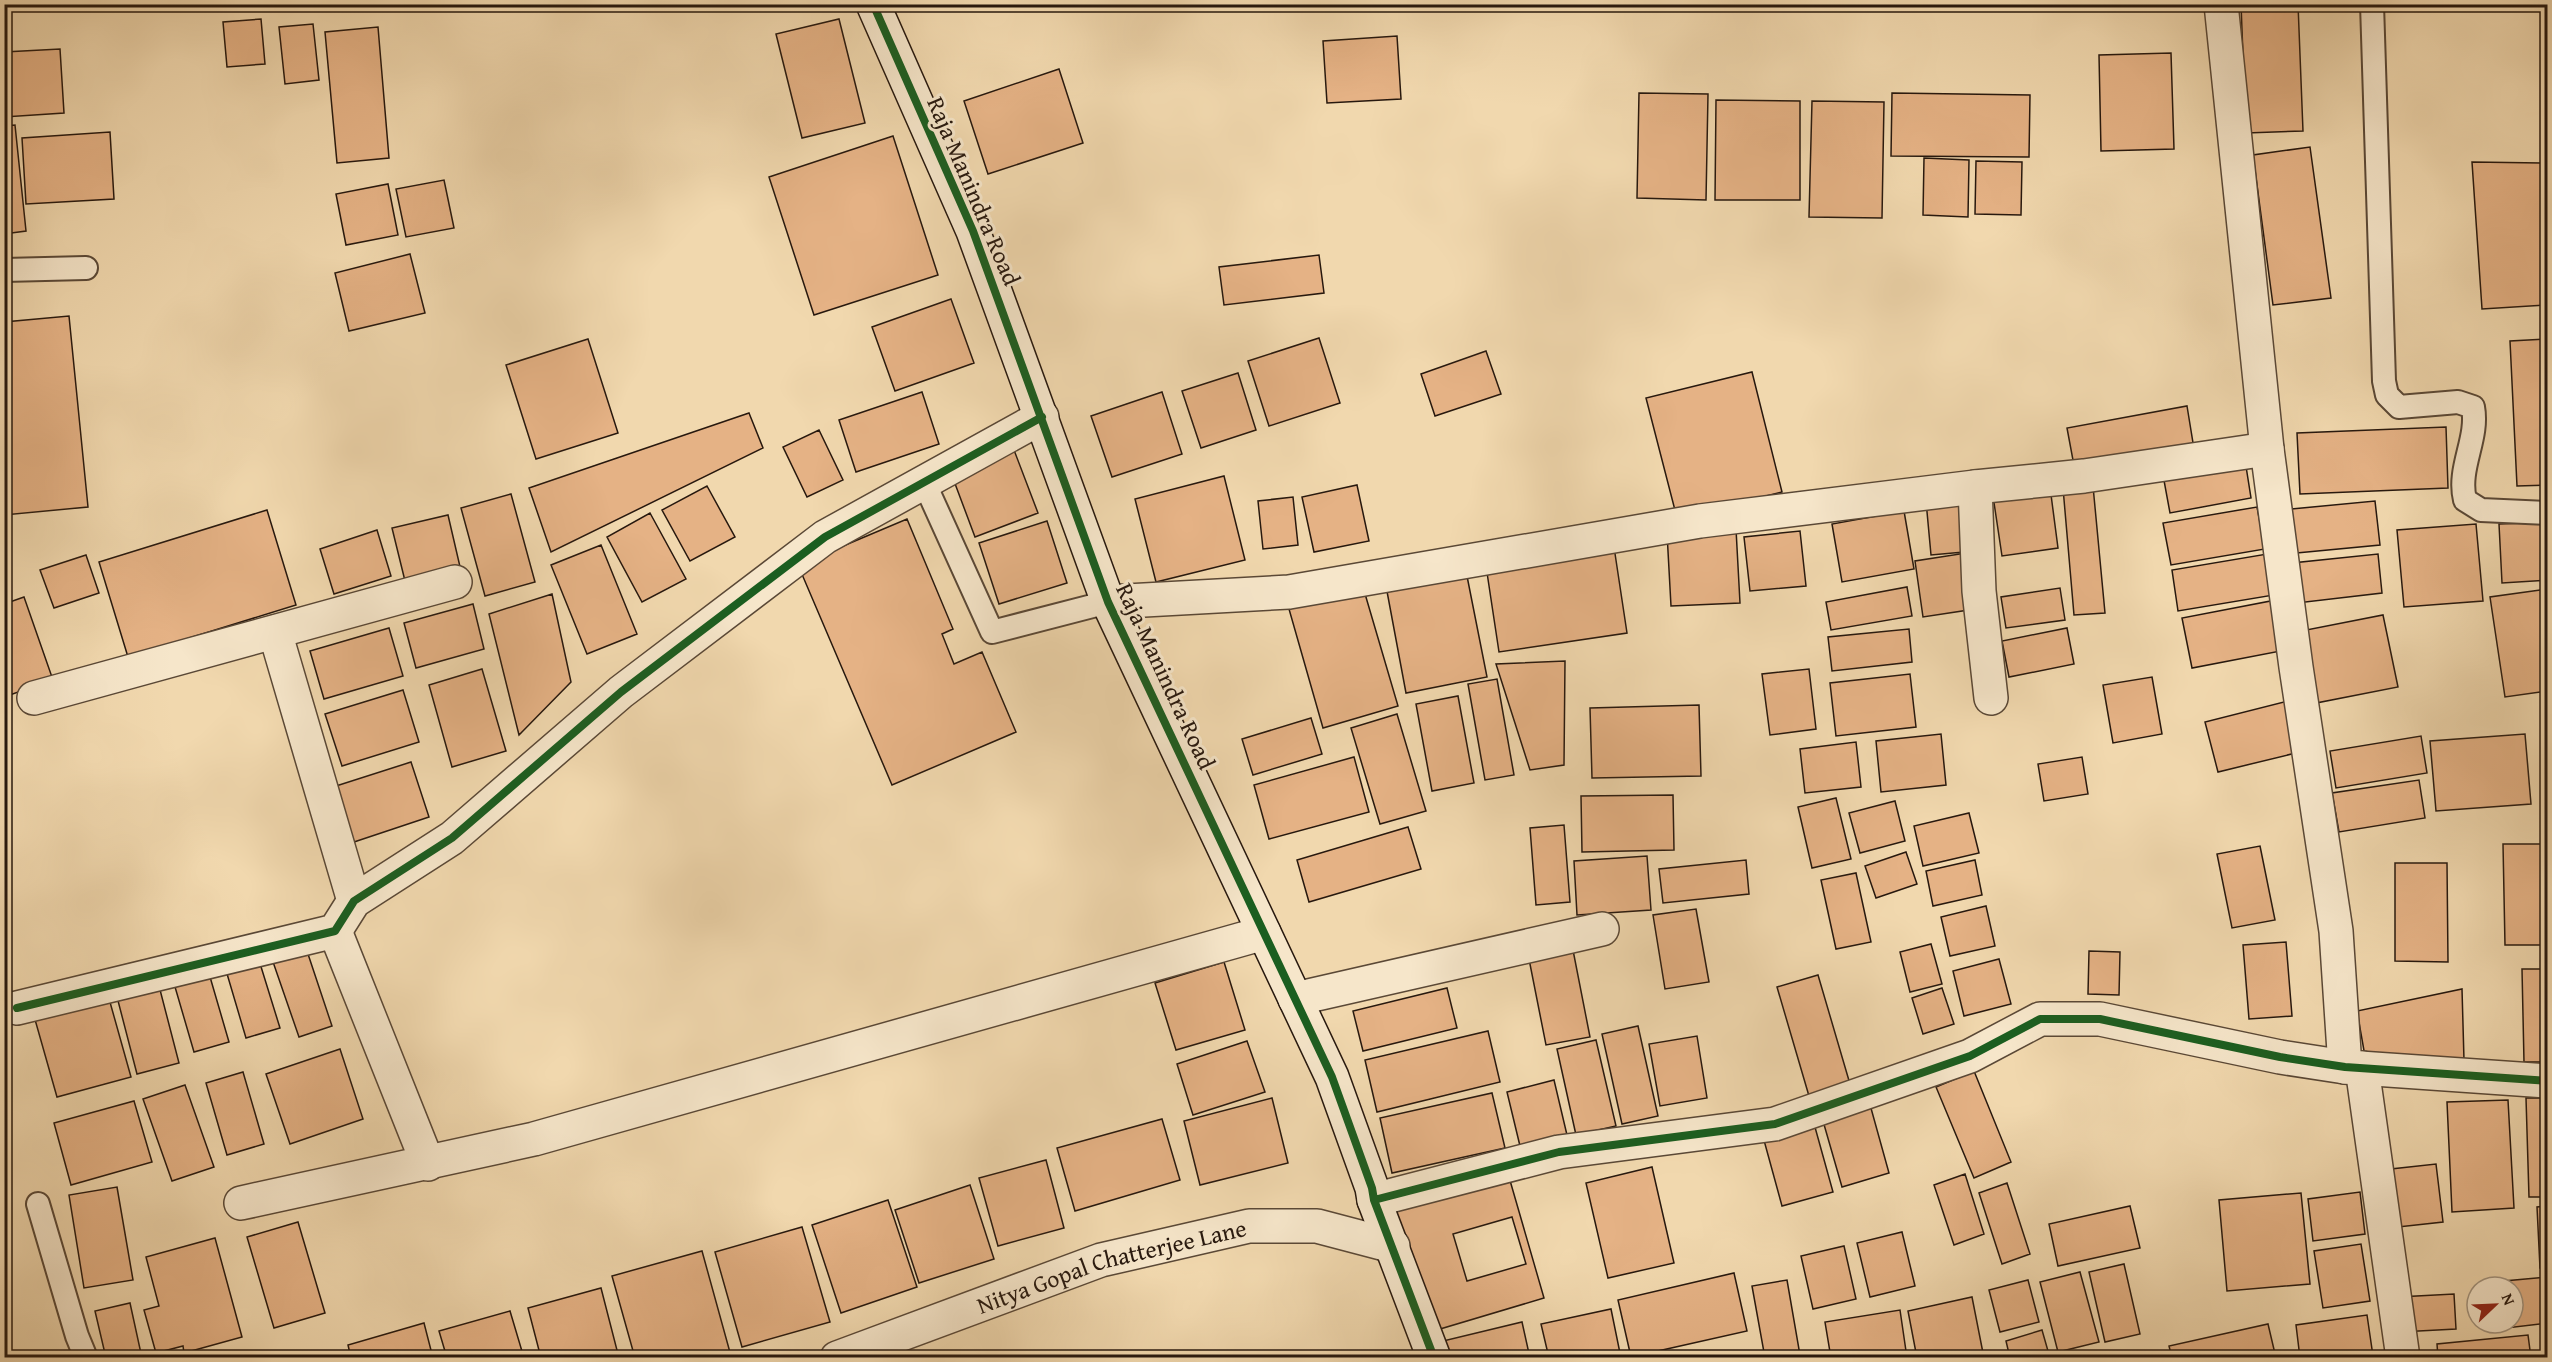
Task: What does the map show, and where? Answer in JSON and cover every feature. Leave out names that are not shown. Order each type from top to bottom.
[{"type":"street","name":"Raja Manindra Road","points":[[873,4],[973,231],[1108,602],[1332,1077],[1372,1188],[1374,1200],[1434,1358]]},
{"type":"street","points":[[2221,4],[2267,449],[2296,667],[2337,932],[2354,1068],[2403,1358]]},
{"type":"street","points":[[17,1008],[335,931],[354,901],[452,838],[621,692],[825,537],[1042,417]]},
{"type":"street","points":[[1108,602],[1289,592],[1700,521],[2084,476],[2267,449]]},
{"type":"street","points":[[1976,487],[1979,591],[1991,698]]},
{"type":"street","points":[[34,698],[455,582]]},
{"type":"street","points":[[275,632],[354,901]]},
{"type":"street","points":[[1295,999],[1602,929]]},
{"type":"street","points":[[335,931],[428,1164]]},
{"type":"street","points":[[241,1203],[428,1164],[545,1136],[1264,933]]},
{"type":"street","points":[[1374,1200],[1559,1152],[1775,1124],[1970,1056],[2040,1019],[2100,1019],[2280,1057],[2354,1068],[2547,1081]]},
{"type":"street","name":"Nitya Gopal Chatterjee Lane","points":[[837,1358],[1101,1260],[1249,1226],[1317,1226],[1393,1246]]},
{"type":"lane","points":[[2372,4],[2384,381],[2387,395],[2399,406],[2458,402],[2473,407],[2476,423],[2461,484],[2465,500],[2481,510],[2547,513]]},
{"type":"lane","points":[[4,270],[86,268]]},
{"type":"lane","points":[[924,482],[992,632],[1108,602]]},
{"type":"lane","points":[[38,1204],[76,1336],[86,1358]]},
{"type":"building","points":[[2241,4],[2298,4],[2303,131],[2246,133]]},
{"type":"building","points":[[261,19],[265,64],[227,67],[223,22]]},
{"type":"building","points":[[839,19],[865,123],[802,138],[776,34]]},
{"type":"building","points":[[313,24],[319,80],[285,84],[279,27]]},
{"type":"building","points":[[378,27],[389,158],[337,163],[325,32]]},
{"type":"building","points":[[1397,36],[1401,99],[1327,103],[1323,41]]},
{"type":"building","points":[[60,49],[64,113],[4,117],[4,52]]},
{"type":"building","points":[[2171,53],[2174,149],[2101,151],[2099,55]]},
{"type":"building","points":[[1059,69],[1083,143],[988,174],[964,101]]},
{"type":"building","points":[[1639,93],[1708,94],[1706,200],[1637,198]]},
{"type":"building","points":[[1892,93],[2030,95],[2029,157],[1891,156]]},
{"type":"building","points":[[1716,100],[1800,101],[1800,200],[1715,200]]},
{"type":"building","points":[[1812,101],[1884,102],[1882,218],[1809,217]]},
{"type":"building","points":[[15,125],[26,231],[4,234],[4,126]]},
{"type":"building","points":[[110,132],[114,199],[26,204],[22,138]]},
{"type":"building","points":[[893,136],[938,275],[814,315],[769,177]]},
{"type":"building","points":[[2310,147],[2331,298],[2273,305],[2253,155]]},
{"type":"building","points":[[1924,158],[1969,160],[1968,217],[1923,215]]},
{"type":"building","points":[[1976,161],[2022,162],[2021,215],[1975,214]]},
{"type":"building","points":[[2472,162],[2548,163],[2548,305],[2482,309]]},
{"type":"building","points":[[444,180],[454,228],[406,237],[396,189]]},
{"type":"building","points":[[388,184],[398,235],[346,245],[336,194]]},
{"type":"building","points":[[410,254],[425,313],[349,331],[335,273]]},
{"type":"building","points":[[1319,255],[1324,293],[1224,305],[1219,267]]},
{"type":"building","points":[[951,299],[974,363],[895,391],[872,327]]},
{"type":"building","points":[[69,316],[88,507],[4,515],[4,322]]},
{"type":"building","points":[[1319,338],[1340,403],[1269,426],[1248,361]]},
{"type":"building","points":[[588,339],[618,433],[536,459],[506,365]]},
{"type":"building","points":[[2548,339],[2548,485],[2517,486],[2510,341]]},
{"type":"building","points":[[1486,351],[1501,394],[1435,416],[1421,374]]},
{"type":"building","points":[[1752,372],[1782,492],[1677,518],[1646,398]]},
{"type":"building","points":[[1238,373],[1256,430],[1201,448],[1182,391]]},
{"type":"building","points":[[922,392],[939,444],[856,472],[839,420]]},
{"type":"building","points":[[1162,392],[1182,454],[1112,477],[1091,416]]},
{"type":"building","points":[[2187,406],[2194,449],[2075,471],[2067,428]]},
{"type":"building","points":[[749,413],[763,448],[551,552],[529,488]]},
{"type":"building","points":[[2446,427],[2448,488],[2300,494],[2297,433]]},
{"type":"building","points":[[819,430],[843,480],[807,497],[783,447]]},
{"type":"building","points":[[1014,450],[1038,513],[975,537],[951,473]]},
{"type":"building","points":[[2245,460],[2251,498],[2170,513],[2163,475]]},
{"type":"building","points":[[1224,476],[1245,560],[1156,582],[1135,499]]},
{"type":"building","points":[[1357,485],[1369,541],[1314,552],[1302,497]]},
{"type":"building","points":[[707,486],[735,537],[690,561],[662,510]]},
{"type":"building","points":[[2093,486],[2105,613],[2074,615],[2063,488]]},
{"type":"building","points":[[2050,487],[2058,548],[2002,556],[1993,496]]},
{"type":"building","points":[[511,494],[535,582],[485,596],[461,508]]},
{"type":"building","points":[[1293,497],[1298,545],[1263,549],[1258,501]]},
{"type":"building","points":[[1970,497],[1975,551],[1931,555],[1926,501]]},
{"type":"building","points":[[2375,501],[2380,545],[2286,554],[2281,510]]},
{"type":"building","points":[[2257,507],[2265,549],[2171,565],[2163,523]]},
{"type":"building","points":[[267,510],[296,605],[128,657],[99,562]]},
{"type":"building","points":[[1904,511],[1914,569],[1842,582],[1832,524]]},
{"type":"building","points":[[650,513],[686,579],[642,602],[607,537]]},
{"type":"building","points":[[448,515],[461,571],[406,585],[392,528]]},
{"type":"building","points":[[907,519],[953,629],[942,634],[954,664],[982,652],[1016,732],[892,785],[798,565]]},
{"type":"building","points":[[1047,521],[1067,583],[999,604],[979,543]]},
{"type":"building","points":[[2548,522],[2548,580],[2502,583],[2499,524]]},
{"type":"building","points":[[2476,524],[2483,601],[2404,607],[2397,530]]},
{"type":"building","points":[[1736,529],[1740,603],[1671,606],[1667,533]]},
{"type":"building","points":[[377,530],[391,576],[334,594],[320,549]]},
{"type":"building","points":[[1800,531],[1806,586],[1750,591],[1744,537]]},
{"type":"building","points":[[601,545],[637,634],[587,654],[551,565]]},
{"type":"building","points":[[1614,547],[1627,633],[1499,652],[1486,566]]},
{"type":"building","points":[[1966,553],[1975,609],[1923,617],[1915,561]]},
{"type":"building","points":[[2267,554],[2274,595],[2178,611],[2172,570]]},
{"type":"building","points":[[2378,554],[2382,593],[2297,603],[2292,563]]},
{"type":"building","points":[[86,555],[99,593],[54,608],[40,570]]},
{"type":"building","points":[[1466,571],[1487,677],[1406,693],[1386,586]]},
{"type":"building","points":[[1363,587],[1398,706],[1323,728],[1289,609]]},
{"type":"building","points":[[1907,587],[1912,616],[1831,630],[1826,602]]},
{"type":"building","points":[[2060,588],[2065,620],[2006,628],[2001,597]]},
{"type":"building","points":[[2548,589],[2548,691],[2505,697],[2490,597]]},
{"type":"building","points":[[552,594],[571,682],[519,735],[489,614]]},
{"type":"building","points":[[24,597],[53,680],[4,697],[4,604]]},
{"type":"building","points":[[2276,600],[2286,650],[2192,668],[2182,618]]},
{"type":"building","points":[[473,604],[484,649],[416,668],[404,623]]},
{"type":"building","points":[[2383,615],[2398,687],[2316,703],[2301,631]]},
{"type":"building","points":[[389,628],[403,676],[324,699],[310,651]]},
{"type":"building","points":[[2067,628],[2074,664],[2009,677],[2002,641]]},
{"type":"building","points":[[1909,629],[1912,662],[1832,671],[1828,637]]},
{"type":"building","points":[[1565,661],[1564,765],[1530,770],[1496,664]]},
{"type":"building","points":[[482,669],[506,751],[452,767],[429,685]]},
{"type":"building","points":[[1809,669],[1816,729],[1770,735],[1762,674]]},
{"type":"building","points":[[1910,674],[1916,727],[1836,736],[1830,683]]},
{"type":"building","points":[[2152,677],[2162,734],[2113,743],[2103,685]]},
{"type":"building","points":[[1497,679],[1514,775],[1485,780],[1468,684]]},
{"type":"building","points":[[403,690],[419,742],[342,766],[325,714]]},
{"type":"building","points":[[1458,696],[1474,783],[1432,791],[1416,704]]},
{"type":"building","points":[[2292,700],[2304,751],[2218,772],[2205,722]]},
{"type":"building","points":[[1699,705],[1701,776],[1592,778],[1590,708]]},
{"type":"building","points":[[1397,714],[1426,811],[1380,824],[1351,728]]},
{"type":"building","points":[[1311,718],[1322,754],[1253,775],[1242,739]]},
{"type":"building","points":[[1941,734],[1946,785],[1881,792],[1876,741]]},
{"type":"building","points":[[2525,734],[2531,804],[2436,811],[2430,741]]},
{"type":"building","points":[[2421,736],[2427,773],[2336,788],[2330,751]]},
{"type":"building","points":[[1856,742],[1861,787],[1805,793],[1800,749]]},
{"type":"building","points":[[1354,757],[1369,812],[1269,839],[1254,785]]},
{"type":"building","points":[[2082,757],[2088,794],[2044,801],[2038,764]]},
{"type":"building","points":[[411,762],[429,817],[354,842],[336,786]]},
{"type":"building","points":[[2419,780],[2425,818],[2339,832],[2332,793]]},
{"type":"building","points":[[1673,795],[1674,850],[1582,852],[1581,796]]},
{"type":"building","points":[[1836,798],[1851,859],[1812,868],[1798,807]]},
{"type":"building","points":[[1895,801],[1905,841],[1860,853],[1849,813]]},
{"type":"building","points":[[1969,813],[1979,853],[1923,866],[1914,826]]},
{"type":"building","points":[[1564,825],[1570,902],[1536,905],[1530,828]]},
{"type":"building","points":[[1408,827],[1421,869],[1309,902],[1297,860]]},
{"type":"building","points":[[2503,844],[2548,844],[2548,945],[2505,945]]},
{"type":"building","points":[[2260,846],[2275,920],[2232,928],[2217,854]]},
{"type":"building","points":[[1906,852],[1917,884],[1876,898],[1865,866]]},
{"type":"building","points":[[1647,856],[1651,910],[1577,915],[1574,861]]},
{"type":"building","points":[[1746,860],[1749,894],[1663,903],[1659,869]]},
{"type":"building","points":[[1975,860],[1982,895],[1933,906],[1926,871]]},
{"type":"building","points":[[2395,863],[2447,863],[2448,962],[2395,961]]},
{"type":"building","points":[[1856,873],[1871,942],[1836,949],[1821,880]]},
{"type":"building","points":[[1986,906],[1995,946],[1950,956],[1941,917]]},
{"type":"building","points":[[1696,909],[1709,982],[1665,989],[1653,915]]},
{"type":"building","points":[[2286,942],[2292,1016],[2249,1019],[2243,945]]},
{"type":"building","points":[[1931,944],[1942,984],[1910,992],[1900,952]]},
{"type":"building","points":[[1572,945],[1590,1037],[1546,1045],[1528,954]]},
{"type":"building","points":[[306,948],[332,1026],[299,1037],[272,959]]},
{"type":"building","points":[[2089,951],[2120,952],[2119,995],[2088,994]]},
{"type":"building","points":[[258,957],[280,1028],[246,1038],[225,967]]},
{"type":"building","points":[[1999,959],[2011,1004],[1964,1016],[1953,971]]},
{"type":"building","points":[[1224,962],[1245,1030],[1176,1050],[1155,983]]},
{"type":"building","points":[[2522,969],[2548,969],[2548,1062],[2524,1062]]},
{"type":"building","points":[[208,970],[229,1042],[194,1052],[173,980]]},
{"type":"building","points":[[1818,975],[1850,1084],[1809,1096],[1777,987]]},
{"type":"building","points":[[158,982],[179,1063],[137,1074],[116,993]]},
{"type":"building","points":[[1447,988],[1457,1028],[1363,1051],[1353,1011]]},
{"type":"building","points":[[1942,988],[1954,1024],[1923,1034],[1912,998]]},
{"type":"building","points":[[2462,989],[2464,1060],[2366,1062],[2357,1011]]},
{"type":"building","points":[[108,995],[131,1077],[57,1097],[34,1016]]},
{"type":"building","points":[[1638,1026],[1658,1116],[1622,1124],[1602,1034]]},
{"type":"building","points":[[1488,1031],[1500,1082],[1377,1112],[1365,1060]]},
{"type":"building","points":[[1697,1036],[1707,1098],[1660,1106],[1649,1044]]},
{"type":"building","points":[[1596,1040],[1616,1126],[1576,1135],[1557,1049]]},
{"type":"building","points":[[1247,1041],[1265,1092],[1193,1115],[1177,1064]]},
{"type":"building","points":[[340,1049],[363,1119],[290,1144],[266,1074]]},
{"type":"building","points":[[1974,1071],[2011,1162],[1974,1178],[1936,1087]]},
{"type":"building","points":[[243,1072],[264,1144],[227,1155],[206,1083]]},
{"type":"building","points":[[1554,1080],[1567,1135],[1520,1146],[1507,1092]]},
{"type":"building","points":[[185,1085],[214,1167],[172,1181],[143,1099]]},
{"type":"building","points":[[1492,1093],[1505,1148],[1392,1173],[1380,1118]]},
{"type":"building","points":[[1272,1098],[1288,1163],[1200,1185],[1184,1121]]},
{"type":"building","points":[[2526,1098],[2548,1098],[2548,1197],[2529,1197]]},
{"type":"building","points":[[2508,1100],[2514,1208],[2452,1212],[2447,1102]]},
{"type":"building","points":[[134,1101],[152,1162],[71,1185],[54,1123]]},
{"type":"building","points":[[1869,1101],[1889,1173],[1842,1187],[1821,1114]]},
{"type":"building","points":[[1162,1119],[1180,1180],[1075,1211],[1057,1148]]},
{"type":"building","points":[[1813,1120],[1833,1192],[1782,1206],[1762,1133]]},
{"type":"building","points":[[1046,1160],[1064,1228],[998,1246],[979,1178]]},
{"type":"building","points":[[2436,1164],[2443,1222],[2389,1228],[2382,1170]]},
{"type":"building","points":[[1652,1167],[1674,1263],[1608,1278],[1586,1183]]},
{"type":"building","points":[[1965,1174],[1984,1234],[1954,1245],[1934,1185]]},
{"type":"building","points":[[1509,1177],[1544,1298],[1430,1332],[1394,1211]],"holes":[[[1512,1217],[1526,1264],[1467,1281],[1453,1234]]]},
{"type":"building","points":[[2007,1183],[2030,1254],[2002,1264],[1979,1193]]},
{"type":"building","points":[[970,1185],[994,1259],[919,1283],[895,1210]]},
{"type":"building","points":[[117,1187],[133,1280],[84,1288],[69,1195]]},
{"type":"building","points":[[2360,1192],[2365,1234],[2313,1241],[2308,1199]]},
{"type":"building","points":[[2301,1193],[2310,1284],[2227,1291],[2219,1200]]},
{"type":"building","points":[[888,1200],[917,1287],[841,1313],[812,1225]]},
{"type":"building","points":[[2130,1206],[2140,1248],[2058,1266],[2049,1224]]},
{"type":"building","points":[[2548,1206],[2548,1268],[2540,1268],[2537,1207]]},
{"type":"building","points":[[298,1222],[325,1313],[274,1328],[247,1237]]},
{"type":"building","points":[[802,1227],[830,1322],[742,1347],[715,1252]]},
{"type":"building","points":[[1902,1232],[1915,1286],[1870,1297],[1857,1243]]},
{"type":"building","points":[[215,1238],[242,1337],[184,1353],[183,1346],[156,1353],[144,1310],[159,1306],[146,1257]]},
{"type":"building","points":[[2361,1244],[2370,1301],[2323,1308],[2314,1251]]},
{"type":"building","points":[[1844,1246],[1856,1299],[1813,1309],[1801,1256]]},
{"type":"building","points":[[702,1251],[731,1356],[635,1358],[612,1276]]},
{"type":"building","points":[[2124,1264],[2140,1334],[2105,1342],[2089,1272]]},
{"type":"building","points":[[2080,1272],[2099,1342],[2058,1352],[2040,1282]]},
{"type":"building","points":[[1734,1273],[1747,1331],[1631,1357],[1618,1300]]},
{"type":"building","points":[[2548,1277],[2548,1323],[2525,1326],[2525,1279]]},
{"type":"building","points":[[1787,1280],[1800,1355],[1765,1358],[1752,1286]]},
{"type":"building","points":[[2028,1280],[2039,1322],[2000,1332],[1989,1290]]},
{"type":"building","points":[[601,1288],[619,1358],[541,1358],[528,1308]]},
{"type":"building","points":[[2454,1294],[2456,1329],[2400,1332],[2398,1297]]},
{"type":"building","points":[[1972,1297],[1984,1358],[1917,1358],[1908,1311]]},
{"type":"building","points":[[130,1303],[142,1358],[106,1358],[95,1311]]},
{"type":"building","points":[[1611,1309],[1621,1358],[1549,1358],[1541,1324]]},
{"type":"building","points":[[1900,1310],[1907,1358],[1831,1358],[1825,1322]]},
{"type":"building","points":[[510,1311],[524,1358],[447,1358],[439,1331]]},
{"type":"building","points":[[2367,1315],[2373,1356],[2300,1358],[2296,1325]]},
{"type":"building","points":[[1522,1322],[1530,1358],[1448,1358],[1443,1341]]},
{"type":"building","points":[[424,1323],[433,1358],[351,1358],[348,1345]]},
{"type":"building","points":[[2268,1324],[2276,1358],[2172,1358],[2169,1346]]},
{"type":"building","points":[[2042,1330],[2050,1358],[2010,1358],[2006,1341]]},
{"type":"building","points":[[2528,1335],[2531,1358],[2438,1358],[2437,1344]]},
{"type":"cycle path","points":[[873,4],[973,231],[1108,602],[1332,1077],[1372,1188],[1374,1200],[1434,1358]]},
{"type":"cycle path","points":[[17,1008],[335,931],[354,901],[452,838],[621,692],[825,537],[1042,417]]},
{"type":"cycle path","points":[[1374,1200],[1559,1152],[1775,1124],[1970,1056],[2040,1019],[2100,1019],[2280,1057],[2345,1067],[2548,1081]]}]
